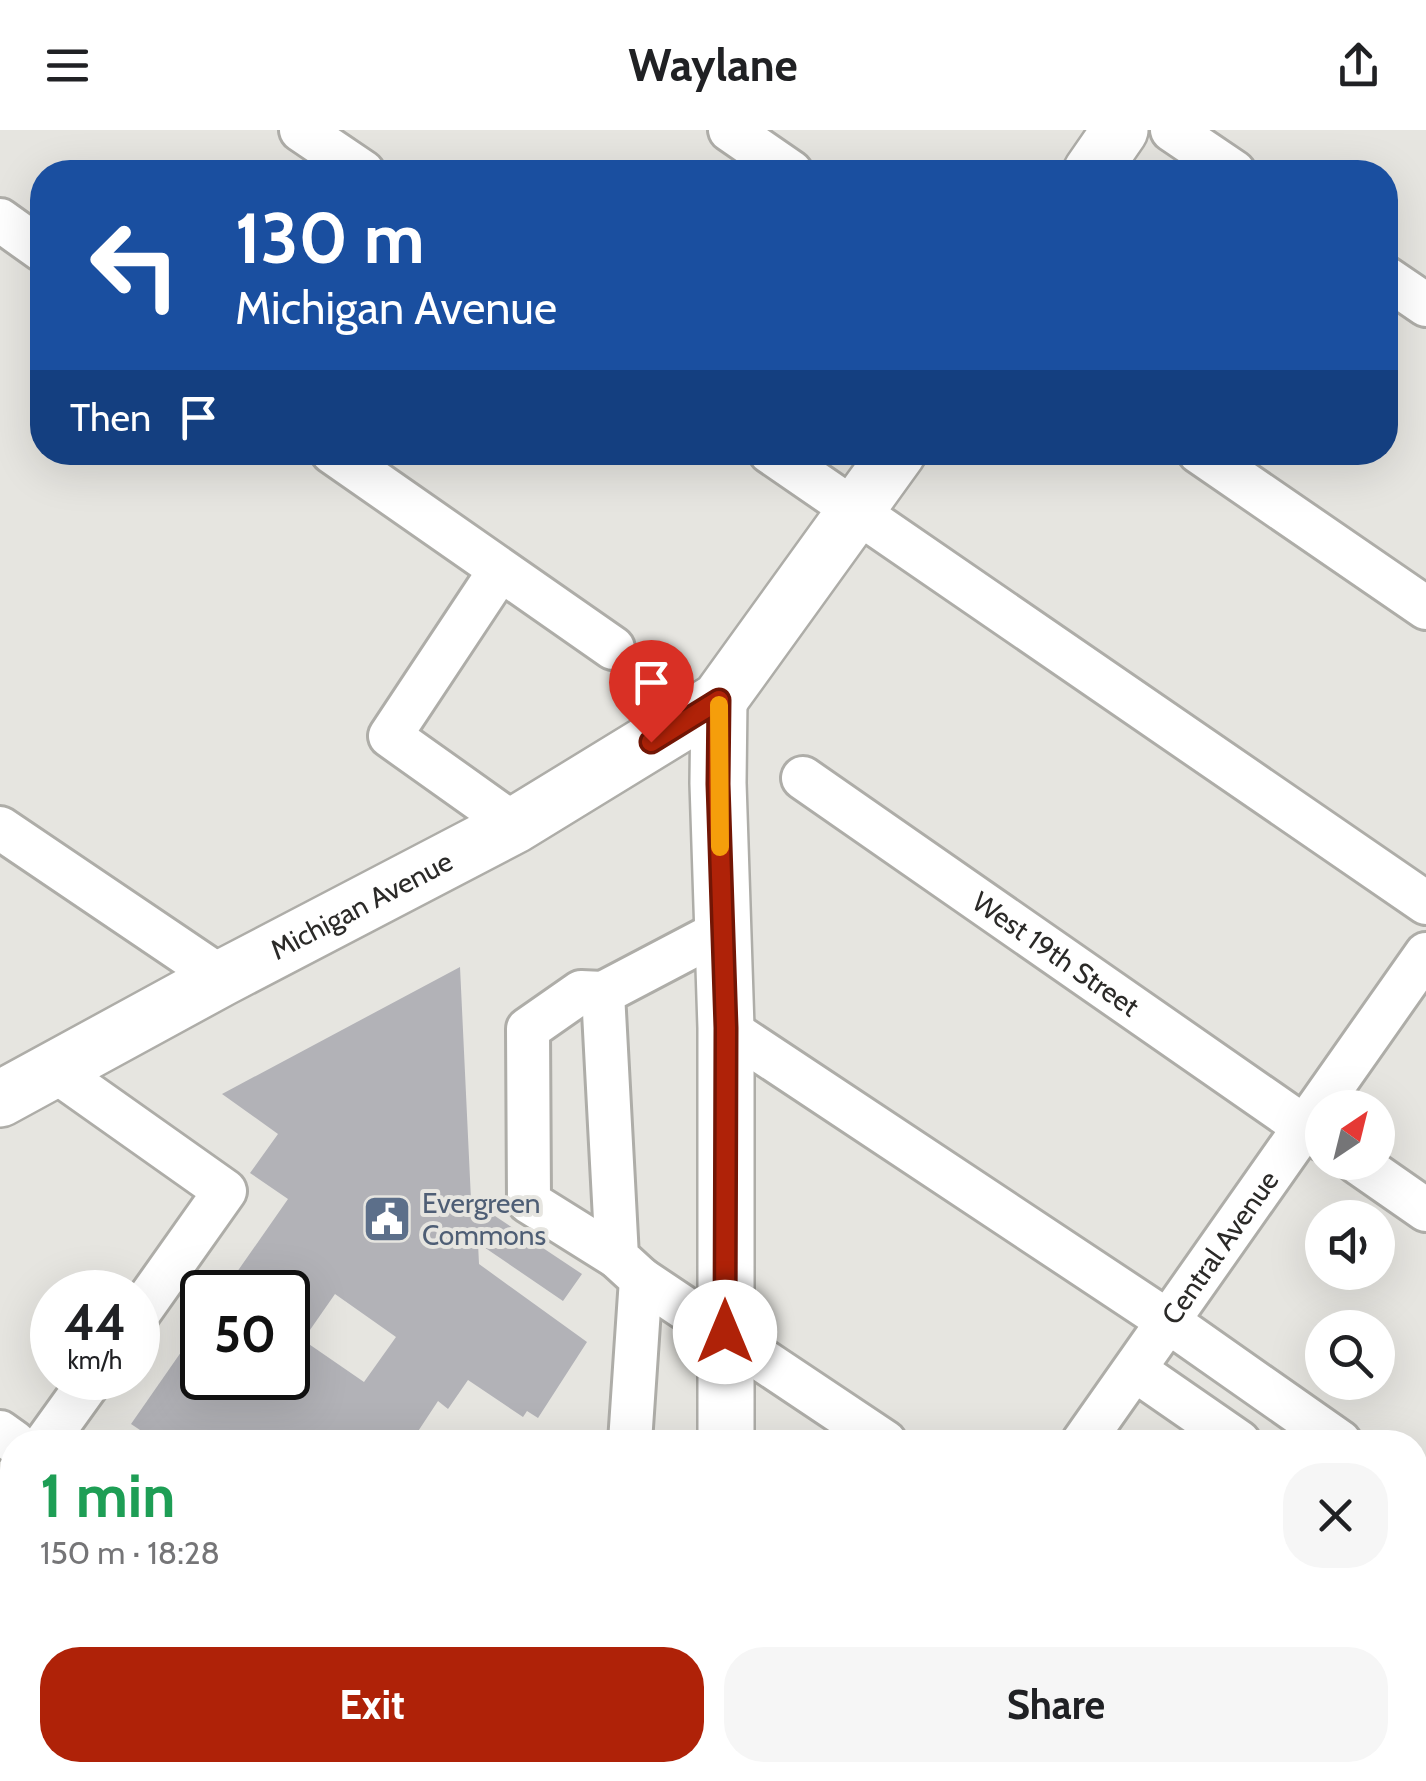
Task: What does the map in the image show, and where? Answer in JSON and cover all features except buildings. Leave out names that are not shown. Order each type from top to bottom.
[{"type":"main road","points":[[1099,160],[1120,130]]},
{"type":"main road","points":[[726,1430],[726,1028],[719,700],[889,465]]},
{"type":"main road","name":"Michigan Avenue","points":[[0,1100],[222,978],[515,825],[719,700]]},
{"type":"street","points":[[302,130],[346,160]]},
{"type":"street","points":[[730,130],[774,160]]},
{"type":"street","points":[[1172,130],[1216,160]]},
{"type":"street","points":[[0,220],[30,241]]},
{"type":"street","points":[[1398,286],[1426,305]]},
{"type":"street","points":[[351,465],[613,648]]},
{"type":"street","points":[[789,465],[1426,902]]},
{"type":"street","points":[[1218,465],[1426,608]]},
{"type":"street","points":[[500,570],[390,736],[515,825]]},
{"type":"street","name":"West 19th Street","points":[[803,778],[1305,1128]]},
{"type":"street","points":[[0,828],[222,978]]},
{"type":"street","points":[[723,930],[602,994],[581,992],[528,1029],[529,1202],[868,1430]]},
{"type":"street","name":"Central Avenue","points":[[1341,1090],[1426,954]]},
{"type":"street","points":[[602,994],[629,1268],[630,1430]]},
{"type":"street","points":[[726,1028],[1168,1322],[1323,1430]]},
{"type":"street","points":[[54,1070],[226,1191],[160,1283]]},
{"type":"street","name":"Central Avenue","points":[[1092,1430],[1168,1322],[1305,1146]]},
{"type":"street","points":[[1384,1180],[1426,1210]]},
{"type":"street","points":[[1134,1370],[1222,1430]]},
{"type":"street","points":[[55,1430],[76,1400]]},
{"type":"slow traffic","points":[[719,705],[720,847]]},
{"type":"place","name":"Evergreen Commons","points":[[387,1219]]},
{"type":"route","points":[[651,742],[719,700],[726,1028],[725,1332]]}]
